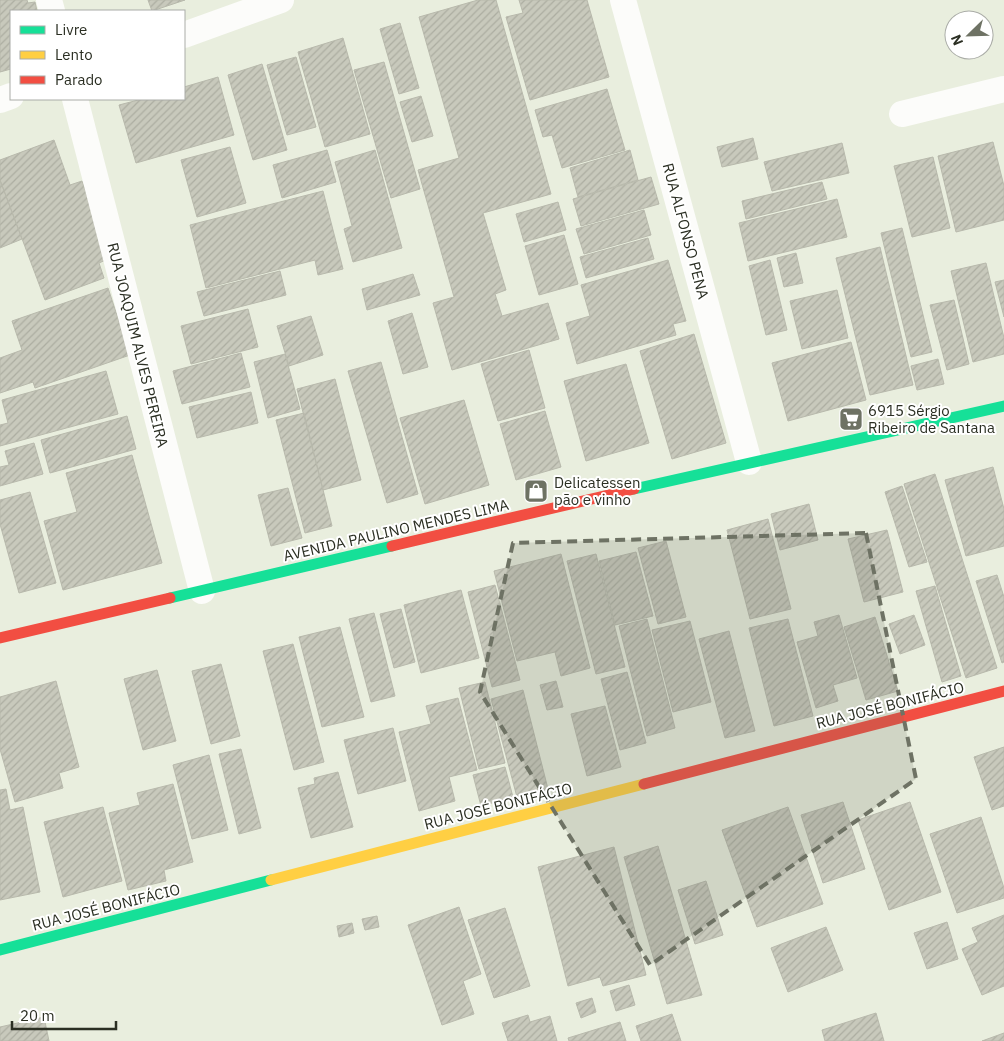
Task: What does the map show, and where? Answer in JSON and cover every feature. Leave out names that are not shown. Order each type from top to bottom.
[{"type":"main road","name":"AVENIDA PAULINO MENDES LIMA","points":[[0,638],[749,462],[1004,406]]},
{"type":"main road","name":"RUA JOSÉ BONIFÁCIO","points":[[0,950],[1004,691]]},
{"type":"street","points":[[185,35],[281,0]]},
{"type":"street","name":"RUA ALFONSO PENA","points":[[623,0],[749,462]]},
{"type":"street","points":[[902,114],[1004,89]]},
{"type":"street","name":"RUA JOAQUIM ALVES PEREIRA","points":[[75,100],[202,592]]},
{"type":"highlighted area","points":[[866,533],[916,779],[650,965],[480,692],[513,543]]},
{"type":"building","points":[[0,0],[27,0],[28,3],[35,2],[37,10],[10,10],[10,69],[0,72]]},
{"type":"building","points":[[148,0],[185,0],[155,10],[152,10]]},
{"type":"building","points":[[478,0],[496,0],[551,194],[483,213],[506,290],[495,294],[502,316],[548,303],[559,339],[452,370],[433,303],[454,297],[418,170],[459,158],[419,17]]},
{"type":"building","points":[[519,0],[587,0],[609,77],[530,100],[506,17],[523,13]]},
{"type":"building","points":[[400,23],[419,88],[399,94],[380,29]]},
{"type":"building","points":[[343,38],[370,134],[325,147],[298,52]]},
{"type":"building","points":[[296,57],[316,127],[287,135],[267,65]]},
{"type":"building","points":[[384,62],[420,189],[391,198],[354,70]]},
{"type":"building","points":[[262,64],[287,150],[253,160],[228,75]]},
{"type":"building","points":[[218,77],[234,135],[136,163],[119,105],[138,100],[185,100],[185,87]]},
{"type":"building","points":[[607,89],[625,150],[562,168],[552,135],[543,137],[535,110]]},
{"type":"building","points":[[421,96],[433,136],[412,142],[400,102]]},
{"type":"building","points":[[753,138],[758,159],[722,167],[717,147]]},
{"type":"building","points":[[54,140],[70,185],[82,181],[110,258],[99,263],[104,278],[45,300],[0,180],[0,160]]},
{"type":"building","points":[[993,142],[1004,186],[1004,220],[956,232],[938,156]]},
{"type":"building","points":[[842,143],[849,173],[772,191],[764,162]]},
{"type":"building","points":[[230,147],[246,203],[197,217],[181,160]]},
{"type":"building","points":[[327,150],[336,182],[282,198],[273,165]]},
{"type":"building","points":[[375,150],[402,248],[353,262],[344,229],[352,226],[335,162]]},
{"type":"building","points":[[630,150],[638,180],[578,197],[570,168]]},
{"type":"building","points":[[933,157],[950,228],[912,237],[894,166]]},
{"type":"building","points":[[651,177],[659,204],[581,226],[573,199]]},
{"type":"building","points":[[0,180],[22,239],[0,248]]},
{"type":"building","points":[[822,182],[827,199],[746,219],[742,201]]},
{"type":"building","points":[[323,191],[343,269],[318,275],[315,260],[206,288],[190,225]]},
{"type":"building","points":[[837,199],[847,237],[748,261],[739,223]]},
{"type":"building","points":[[558,202],[566,230],[524,242],[516,214]]},
{"type":"building","points":[[644,210],[651,235],[584,254],[576,229]]},
{"type":"building","points":[[902,228],[932,352],[911,357],[881,233]]},
{"type":"building","points":[[564,235],[578,284],[539,295],[525,246]]},
{"type":"building","points":[[648,238],[654,259],[586,278],[580,257]]},
{"type":"building","points":[[880,247],[913,385],[870,395],[836,258]]},
{"type":"building","points":[[796,253],[803,283],[784,287],[777,258]]},
{"type":"building","points":[[668,260],[686,321],[673,324],[676,335],[577,364],[566,323],[590,316],[581,285]]},
{"type":"building","points":[[770,260],[787,330],[766,335],[749,266]]},
{"type":"building","points":[[986,263],[1004,338],[1004,354],[973,362],[951,271]]},
{"type":"building","points":[[280,271],[286,295],[204,316],[197,292]]},
{"type":"building","points":[[413,274],[420,295],[367,310],[362,289]]},
{"type":"building","points":[[1004,280],[1004,317],[995,282]]},
{"type":"building","points":[[108,288],[130,355],[35,388],[33,382],[0,393],[0,358],[22,350],[12,321]]},
{"type":"building","points":[[837,290],[848,338],[802,349],[790,301]]},
{"type":"building","points":[[954,300],[969,364],[947,370],[930,305]]},
{"type":"building","points":[[248,309],[258,347],[191,364],[181,326]]},
{"type":"building","points":[[412,313],[428,367],[403,374],[388,321]]},
{"type":"building","points":[[311,316],[323,355],[289,366],[277,326]]},
{"type":"building","points":[[694,334],[726,443],[672,459],[640,351]]},
{"type":"building","points":[[851,342],[866,400],[788,421],[772,363]]},
{"type":"building","points":[[529,350],[545,408],[498,421],[481,364]]},
{"type":"building","points":[[241,353],[250,387],[182,404],[173,371]]},
{"type":"building","points":[[285,354],[300,409],[268,418],[254,362]]},
{"type":"building","points":[[938,359],[944,384],[917,390],[911,366]]},
{"type":"building","points":[[381,362],[418,494],[387,503],[348,371]]},
{"type":"building","points":[[626,364],[649,443],[586,461],[564,381]]},
{"type":"building","points":[[106,371],[118,414],[0,446],[0,425],[8,423],[2,400]]},
{"type":"building","points":[[335,379],[361,480],[323,490],[297,389]]},
{"type":"building","points":[[251,392],[258,423],[197,438],[189,407]]},
{"type":"building","points":[[464,400],[489,485],[425,504],[400,418]]},
{"type":"building","points":[[545,411],[561,467],[516,480],[500,424]]},
{"type":"building","points":[[304,413],[332,526],[305,533],[276,420]]},
{"type":"building","points":[[127,416],[136,449],[50,473],[41,440]]},
{"type":"building","points":[[34,443],[43,474],[0,486],[0,467],[9,465],[5,451]]},
{"type":"building","points":[[132,455],[162,563],[63,590],[44,521],[77,512],[66,473]]},
{"type":"building","points":[[993,467],[1004,509],[1004,546],[966,556],[945,480]]},
{"type":"building","points":[[935,474],[997,668],[966,678],[904,484]]},
{"type":"building","points":[[902,486],[927,562],[909,567],[885,492]]},
{"type":"building","points":[[288,488],[302,538],[271,546],[258,495]]},
{"type":"building","points":[[30,492],[56,583],[19,593],[0,524],[0,500]]},
{"type":"building","points":[[809,504],[818,540],[780,550],[771,514]]},
{"type":"building","points":[[768,519],[791,609],[750,619],[727,530]]},
{"type":"building","points":[[887,530],[903,592],[864,602],[848,539]]},
{"type":"building","points":[[666,541],[686,617],[658,624],[638,548]]},
{"type":"building","points":[[636,552],[653,616],[615,625],[599,561]]},
{"type":"building","points":[[561,554],[590,668],[561,676],[555,652],[517,661],[494,571]]},
{"type":"building","points":[[596,554],[625,667],[596,674],[567,561]]},
{"type":"building","points":[[997,575],[1004,597],[1004,662],[1002,663],[976,581]]},
{"type":"building","points":[[495,585],[520,680],[492,687],[468,592]]},
{"type":"building","points":[[935,586],[961,676],[942,682],[916,591]]},
{"type":"building","points":[[461,590],[479,658],[421,673],[404,605]]},
{"type":"building","points":[[401,609],[415,662],[394,668],[380,614]]},
{"type":"building","points":[[374,613],[395,696],[371,702],[349,619]]},
{"type":"building","points":[[839,615],[857,678],[833,685],[838,701],[816,708],[797,642],[818,636],[814,622]]},
{"type":"building","points":[[914,615],[925,645],[900,654],[889,624]]},
{"type":"building","points":[[875,617],[898,691],[866,700],[844,627]]},
{"type":"building","points":[[647,619],[675,728],[647,736],[619,626]]},
{"type":"building","points":[[788,619],[813,716],[774,726],[749,628]]},
{"type":"building","points":[[690,621],[711,702],[673,712],[652,630]]},
{"type":"building","points":[[340,627],[364,717],[322,727],[299,637]]},
{"type":"building","points":[[729,631],[755,731],[725,738],[699,639]]},
{"type":"building","points":[[293,644],[324,762],[294,770],[263,651]]},
{"type":"building","points":[[221,664],[240,736],[211,744],[192,671]]},
{"type":"building","points":[[157,670],[176,741],[143,750],[124,679]]},
{"type":"building","points":[[627,672],[646,743],[620,750],[601,679]]},
{"type":"building","points":[[56,681],[79,767],[59,773],[63,788],[15,802],[0,749],[0,697]]},
{"type":"building","points":[[556,681],[563,707],[547,710],[540,685]]},
{"type":"building","points":[[485,682],[505,763],[479,769],[459,688]]},
{"type":"building","points":[[523,690],[549,793],[518,801],[491,699]]},
{"type":"building","points":[[458,698],[477,770],[449,777],[455,801],[419,811],[399,732],[431,724],[426,706]]},
{"type":"building","points":[[605,706],[621,767],[587,776],[571,714]]},
{"type":"building","points":[[393,728],[406,781],[358,794],[344,740]]},
{"type":"building","points":[[1004,747],[1004,806],[992,810],[974,757]]},
{"type":"building","points":[[241,749],[261,828],[239,834],[219,754]]},
{"type":"building","points":[[209,755],[228,830],[192,839],[173,765]]},
{"type":"building","points":[[505,767],[513,797],[481,806],[473,775]]},
{"type":"building","points":[[338,772],[353,827],[311,838],[298,788],[315,784],[314,778]]},
{"type":"building","points":[[173,784],[193,862],[164,870],[166,881],[128,890],[109,813],[140,805],[137,793]]},
{"type":"building","points":[[6,789],[10,810],[23,807],[40,892],[0,900],[0,790]]},
{"type":"building","points":[[843,802],[865,869],[823,883],[801,815]]},
{"type":"building","points":[[910,802],[941,892],[889,910],[858,820]]},
{"type":"building","points":[[103,807],[122,881],[63,897],[44,822]]},
{"type":"building","points":[[788,807],[823,904],[757,927],[722,830]]},
{"type":"building","points":[[981,817],[1004,888],[1004,898],[957,913],[930,834]]},
{"type":"building","points":[[658,846],[702,995],[667,1004],[624,857]]},
{"type":"building","points":[[614,847],[646,975],[603,986],[600,977],[568,986],[538,867]]},
{"type":"building","points":[[706,881],[723,935],[695,944],[678,890]]},
{"type":"building","points":[[459,907],[481,974],[463,981],[474,1014],[442,1025],[408,925]]},
{"type":"building","points":[[505,908],[530,986],[494,998],[468,920]]},
{"type":"building","points":[[1004,915],[1004,986],[982,995],[962,949],[978,942],[972,928]]},
{"type":"building","points":[[377,916],[379,927],[365,930],[362,919]]},
{"type":"building","points":[[947,922],[958,959],[927,969],[914,933]]},
{"type":"building","points":[[352,923],[354,933],[339,937],[337,926]]},
{"type":"building","points":[[826,927],[843,970],[788,992],[771,948]]},
{"type":"building","points":[[629,985],[635,1005],[616,1011],[610,991]]},
{"type":"building","points":[[592,998],[596,1012],[581,1018],[576,1003]]},
{"type":"building","points":[[876,1013],[884,1041],[825,1041],[822,1030]]},
{"type":"building","points":[[672,1014],[681,1041],[641,1041],[636,1026]]},
{"type":"building","points":[[528,1015],[530,1022],[550,1016],[557,1041],[508,1041],[502,1023]]},
{"type":"building","points":[[44,1017],[49,1041],[0,1041],[0,1027]]},
{"type":"building","points":[[620,1022],[626,1041],[569,1041],[568,1038]]},
{"type":"building","points":[[1004,1033],[1004,1041],[982,1041]]},
{"type":"traffic: fast","points":[[634,489],[1004,406]]},
{"type":"traffic: fast","points":[[170,598],[392,546]]},
{"type":"traffic: fast","points":[[0,950],[271,880]]},
{"type":"traffic: slow","points":[[271,880],[644,784]]},
{"type":"traffic: jam","points":[[392,546],[634,489]]},
{"type":"traffic: jam","points":[[0,638],[170,598]]},
{"type":"traffic: jam","points":[[644,784],[1004,691]]},
{"type":"place","name":"6915 Sérgio Ribeiro de Santana","points":[[851,419]]},
{"type":"place","name":"Delicatessen pão e vinho","points":[[536,491]]}]
